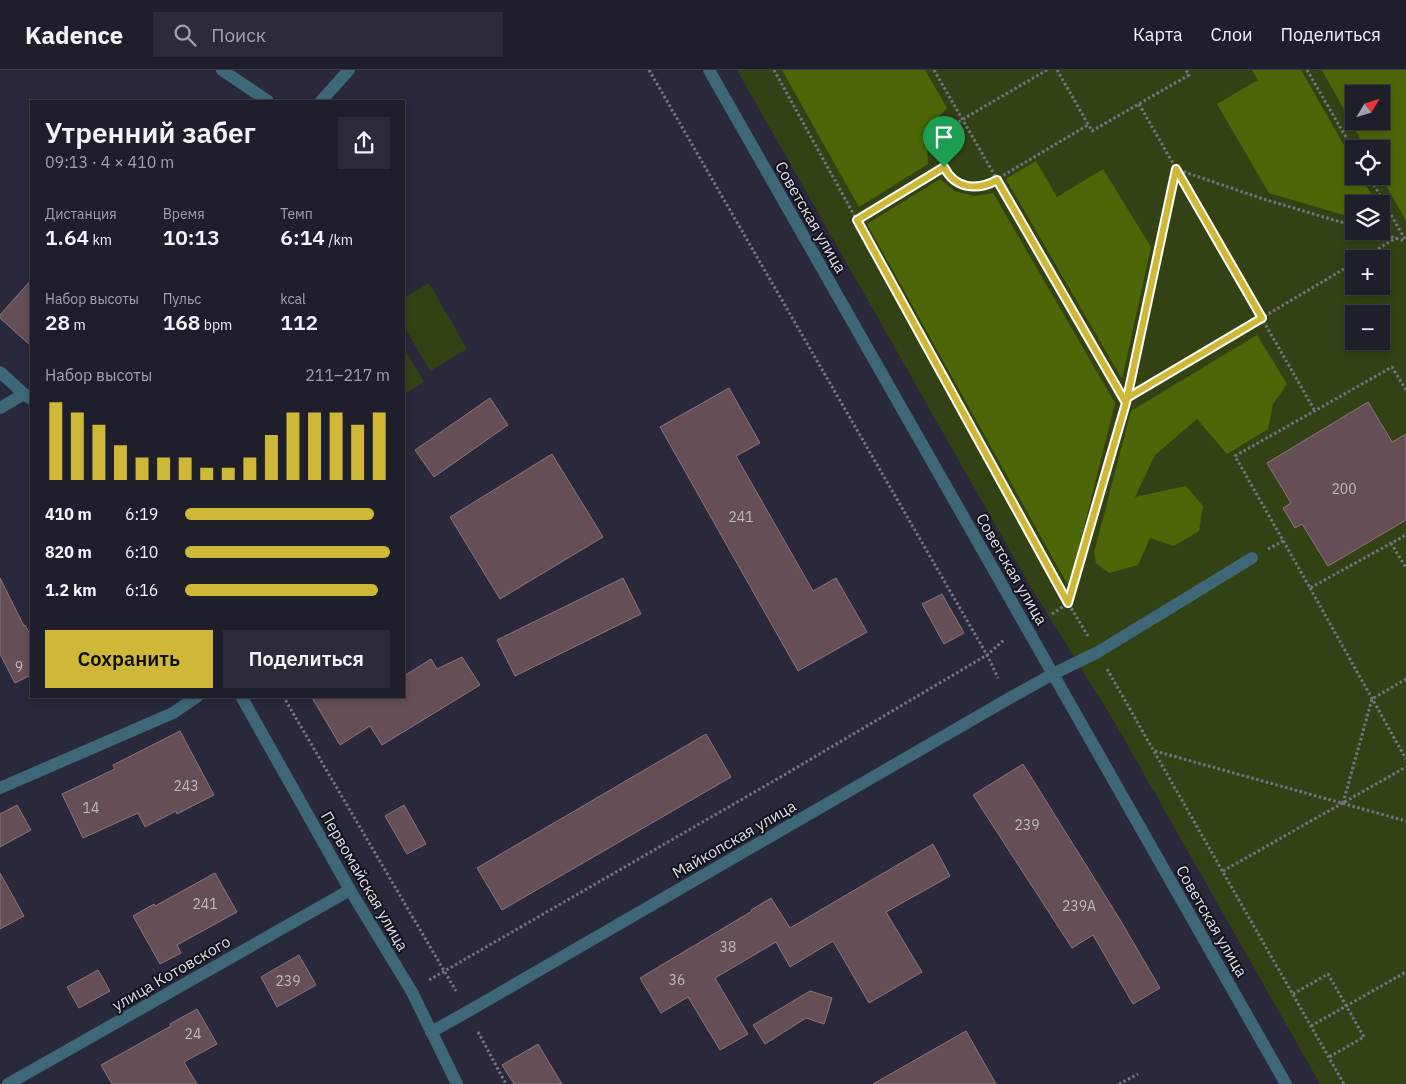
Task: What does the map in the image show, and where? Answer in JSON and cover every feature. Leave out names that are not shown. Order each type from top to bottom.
[{"type":"street","points":[[222,70],[267,100]]},
{"type":"street","points":[[322,100],[349,70]]},
{"type":"street","name":"Советская улица","points":[[709,70],[1286,1084]]},
{"type":"street","points":[[0,372],[27,397],[0,408]]},
{"type":"street","name":"Майкопская улица","points":[[431,1032],[1053,674],[1098,652],[1252,558]]},
{"type":"street","points":[[0,788],[173,713],[195,698]]},
{"type":"street","name":"Первомайская улица","points":[[242,698],[350,890],[412,992],[457,1084]]},
{"type":"street","name":"улица Котовского","points":[[8,1084],[350,890]]},
{"type":"path","points":[[649,70],[987,655],[998,678]]},
{"type":"path","points":[[774,70],[1068,603],[1098,652],[1344,1084]]},
{"type":"path","points":[[934,70],[1126,403]]},
{"type":"path","points":[[1046,70],[949,129],[943,138],[940,149],[944,167],[953,179],[964,185],[976,187],[987,185],[1088,125]]},
{"type":"path","points":[[1057,70],[1092,131],[1189,75],[1186,70]]},
{"type":"path","points":[[1307,70],[1348,140]]},
{"type":"path","points":[[1139,104],[1315,411]]},
{"type":"path","points":[[857,220],[944,167]]},
{"type":"path","points":[[1176,169],[1260,198],[1345,223]]},
{"type":"path","points":[[1052,614],[1068,603],[1126,403],[1176,169]]},
{"type":"path","points":[[1373,185],[1406,241]]},
{"type":"path","points":[[1390,236],[1406,241]]},
{"type":"path","points":[[1376,250],[1396,238]]},
{"type":"path","points":[[1127,398],[1345,268]]},
{"type":"path","points":[[1406,390],[1392,367],[1235,456],[1406,759]]},
{"type":"path","points":[[1310,588],[1406,534]]},
{"type":"path","points":[[1391,543],[1406,568]]},
{"type":"path","points":[[429,980],[784,775],[987,655],[1004,639]]},
{"type":"path","points":[[1343,803],[1372,699],[1406,679]]},
{"type":"path","points":[[284,698],[456,992]]},
{"type":"path","points":[[1154,751],[1406,821]]},
{"type":"path","points":[[1223,871],[1406,767]]},
{"type":"path","points":[[1311,1026],[1406,972]]},
{"type":"path","points":[[1293,994],[1328,974],[1364,1037],[1329,1057]]},
{"type":"path","points":[[478,1032],[506,1084]]},
{"type":"path","points":[[1119,1084],[1138,1074]]},
{"type":"green space","points":[[737,70],[1406,70],[1406,1084],[1320,1084],[1115,723],[1029,584]]},
{"type":"green space","points":[[782,70],[925,70],[947,108],[932,123],[927,145],[928,164],[859,207]]},
{"type":"green space","points":[[1252,70],[1301,70],[1345,147],[1345,185],[1366,185],[1372,195],[1345,195],[1345,215],[1269,193],[1217,104],[1258,80]]},
{"type":"green space","points":[[1322,70],[1406,70],[1406,221],[1386,185],[1390,185],[1390,140],[1361,140],[1355,130],[1390,130],[1390,85],[1345,85],[1345,111]]},
{"type":"green space","points":[[1036,161],[1057,197],[1103,169],[1151,247],[1122,379],[1006,179]]},
{"type":"green space","points":[[940,179],[954,191],[974,196],[993,193],[1115,403],[1069,587],[867,224]]},
{"type":"green space","points":[[429,283],[467,349],[430,371],[405,328],[405,297]]},
{"type":"green space","points":[[1257,335],[1287,384],[1273,404],[1268,429],[1227,454],[1197,419],[1155,455],[1135,497],[1186,486],[1203,506],[1199,531],[1174,546],[1150,538],[1138,565],[1109,573],[1096,563],[1094,553],[1131,411]]},
{"type":"green space","points":[[405,350],[424,382],[405,393]]},
{"type":"building","points":[[30,281],[30,345],[0,318],[0,315]]},
{"type":"building","points":[[729,388],[760,443],[736,456],[813,591],[836,578],[867,632],[798,671],[660,427]]},
{"type":"building","points":[[490,398],[508,425],[434,477],[415,450]]},
{"type":"building","points":[[1368,402],[1392,442],[1406,434],[1406,520],[1328,566],[1302,524],[1295,528],[1283,508],[1291,503],[1267,463]]},
{"type":"building","points":[[552,454],[603,537],[500,599],[450,517]]},
{"type":"building","points":[[0,578],[30,634],[30,676],[15,683],[0,654]]},
{"type":"building","points":[[623,578],[641,614],[515,676],[497,640]]},
{"type":"building","points":[[942,594],[964,633],[944,644],[922,604]]},
{"type":"building","points":[[462,657],[480,685],[382,745],[370,726],[340,745],[312,698],[405,698],[405,675],[431,659],[437,669]]},
{"type":"building","points":[[180,731],[214,795],[177,814],[176,811],[145,827],[138,813],[83,838],[62,794],[115,769],[113,765]]},
{"type":"building","points":[[706,734],[731,777],[502,910],[477,868]]},
{"type":"building","points":[[1023,764],[1119,918],[1160,988],[1133,1004],[1093,935],[1072,948],[973,795]]},
{"type":"building","points":[[17,805],[31,830],[0,847],[0,814]]},
{"type":"building","points":[[404,805],[426,844],[407,854],[385,816]]},
{"type":"building","points":[[933,844],[950,876],[886,912],[922,972],[869,1003],[833,941],[790,967],[776,942],[715,978],[748,1034],[720,1050],[688,997],[661,1013],[640,978],[771,898],[790,928]]},
{"type":"building","points":[[0,873],[24,916],[0,929]]},
{"type":"building","points":[[215,873],[237,912],[177,945],[181,953],[160,964],[133,916]]},
{"type":"building","points":[[299,955],[316,985],[277,1007],[261,977]]},
{"type":"building","points":[[98,970],[110,991],[79,1008],[67,987]]},
{"type":"building","points":[[810,991],[832,998],[824,1024],[806,1018],[765,1044],[753,1025]]},
{"type":"building","points":[[197,1009],[217,1044],[184,1062],[197,1084],[112,1084],[101,1065],[171,1026],[170,1024]]},
{"type":"building","points":[[966,1031],[996,1084],[873,1084]]},
{"type":"building","points":[[538,1044],[562,1084],[514,1084],[502,1065]]},
{"type":"route","points":[[944,167],[857,220],[1068,603],[1126,403],[1176,169],[1262,318],[1127,398],[1126,403],[997,180],[987,185],[976,187],[964,185],[953,179],[944,167]]}]
